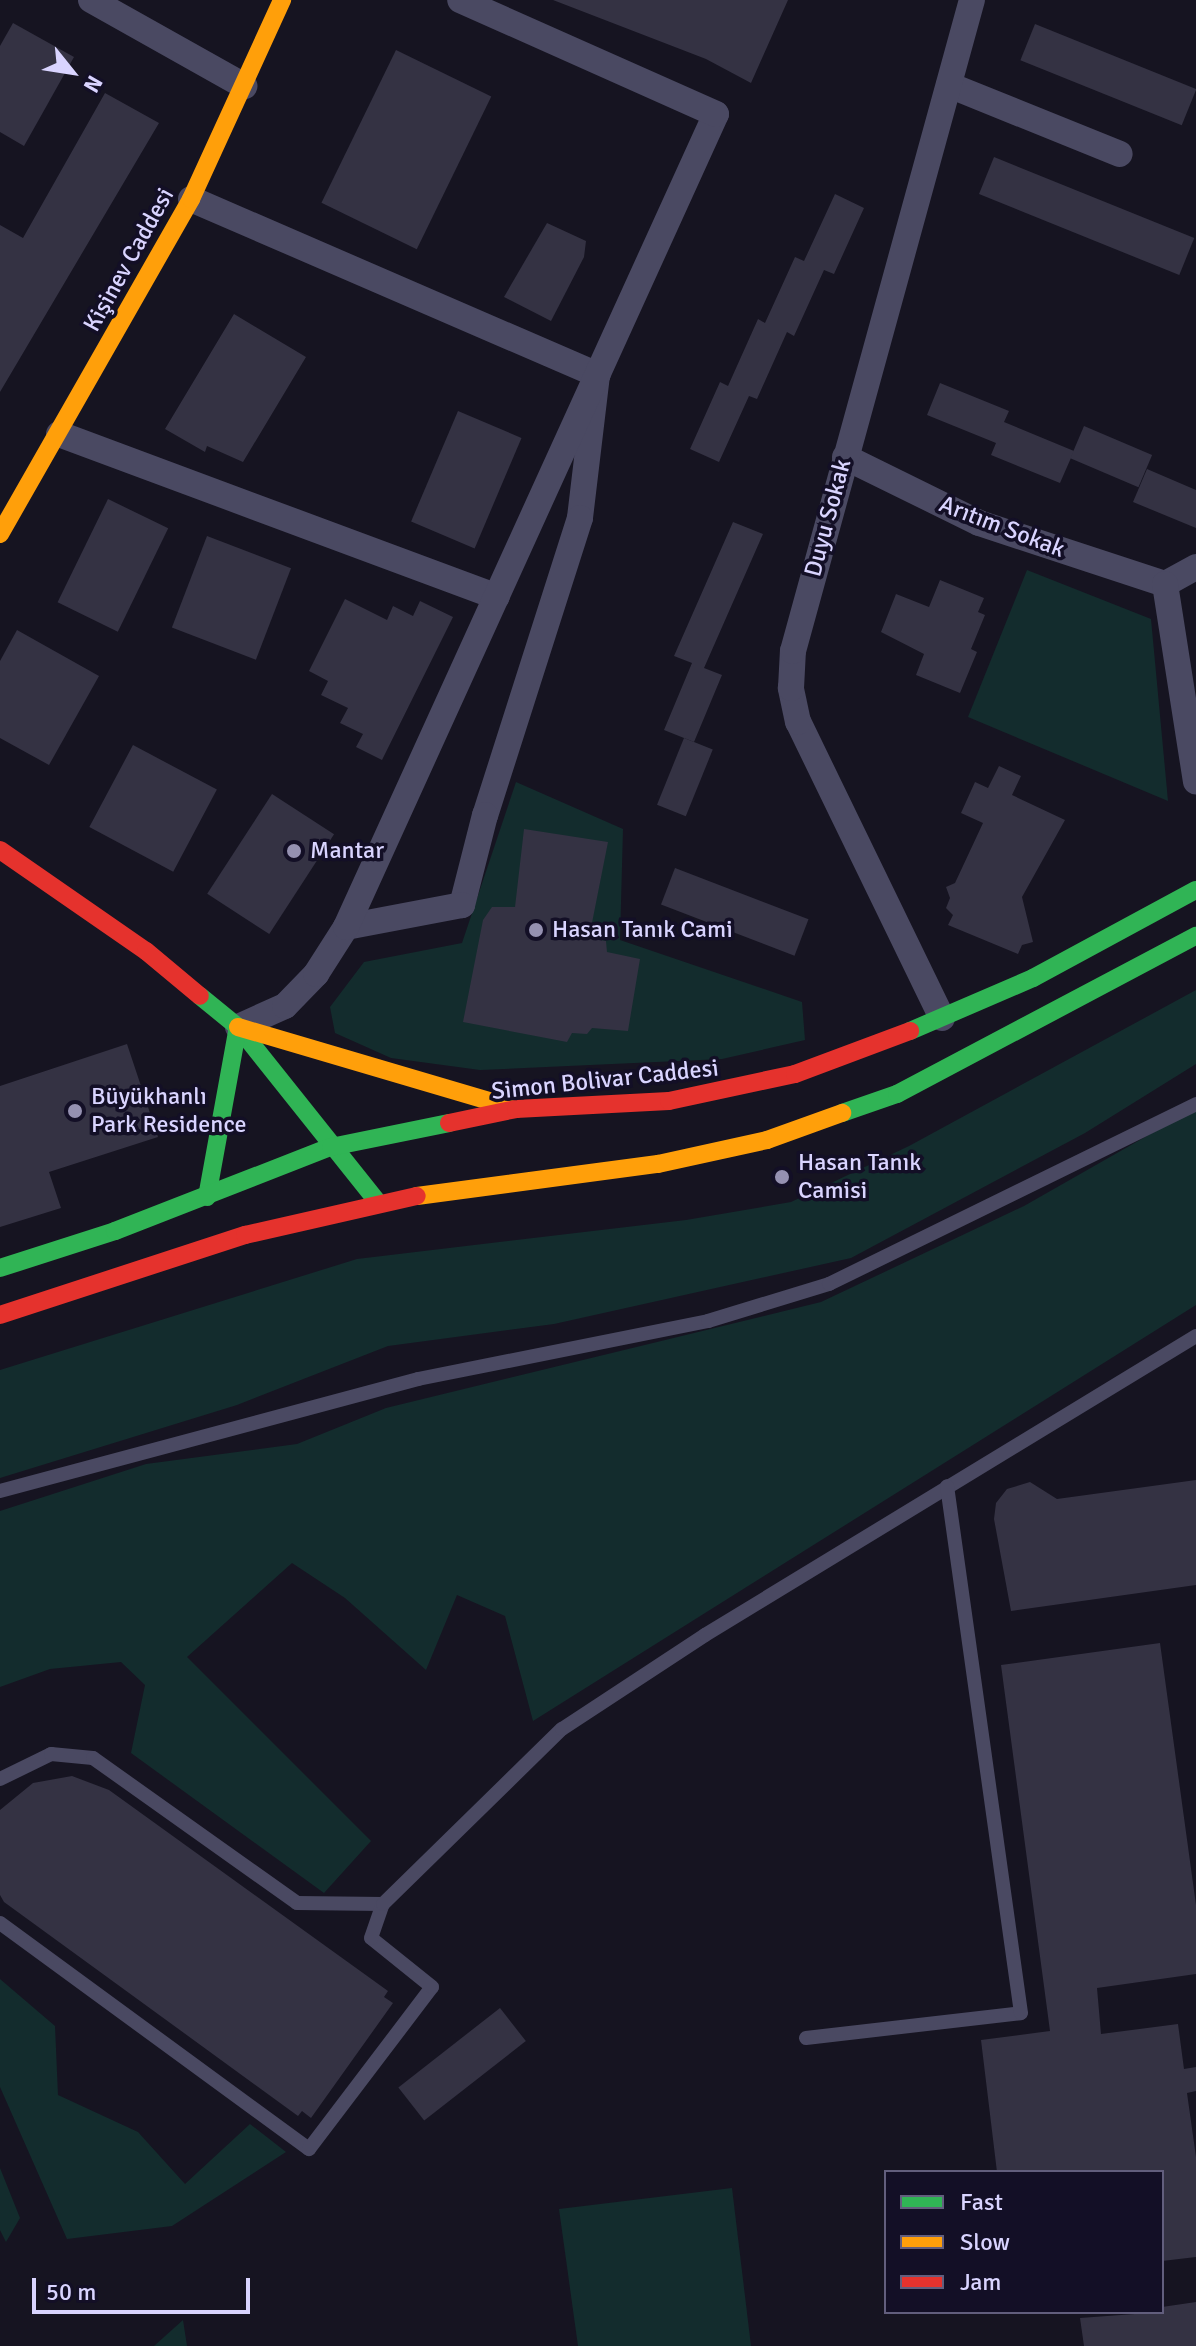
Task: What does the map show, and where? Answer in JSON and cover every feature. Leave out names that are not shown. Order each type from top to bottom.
[{"type":"main road","name":"Kişinev Caddesi","points":[[0,534],[191,199],[282,0]]},
{"type":"main road","points":[[0,850],[146,951],[238,1027],[377,1201]]},
{"type":"main road","name":"Simon Bolivar Caddesi","points":[[0,1268],[207,1197],[331,1147],[516,1109],[610,1107],[738,1090],[885,1042],[942,1018],[1033,978],[1196,890]]},
{"type":"main road","points":[[0,1315],[245,1235],[377,1201],[658,1164],[813,1126],[897,1094],[1196,936]]},
{"type":"main road","points":[[238,1027],[516,1109]]},
{"type":"main road","points":[[207,1197],[238,1027]]},
{"type":"street","points":[[91,0],[244,86]]},
{"type":"street","points":[[238,1027],[285,1006],[316,974],[346,927],[716,114],[460,0]]},
{"type":"street","name":"Duyu Sokak","points":[[942,1018],[798,722],[791,688],[793,651],[972,0]]},
{"type":"street","points":[[949,85],[1120,154]]},
{"type":"street","points":[[191,199],[597,375]]},
{"type":"street","points":[[346,927],[462,905],[485,815],[580,518],[597,375]]},
{"type":"street","points":[[59,434],[497,597]]},
{"type":"street","name":"Arıtım Sokak","points":[[845,457],[979,523],[1165,584]]},
{"type":"street","points":[[1196,567],[1165,584],[1196,782]]},
{"type":"lane","points":[[0,1491],[373,1391],[708,1321],[829,1284],[872,1268],[1196,1104]]},
{"type":"lane","points":[[0,1923],[309,2149],[432,1987],[371,1938],[383,1904],[562,1729],[947,1486],[1196,1336]]},
{"type":"lane","points":[[806,2038],[1021,2013],[947,1486]]},
{"type":"lane","points":[[0,1779],[51,1754],[93,1758],[297,1903],[383,1904]]},
{"type":"green space","points":[[1027,570],[1151,619],[1168,801],[968,717]]},
{"type":"green space","points":[[516,782],[623,829],[620,940],[802,1002],[805,1040],[722,1059],[480,1070],[391,1058],[335,1033],[330,1007],[364,962],[462,943]]},
{"type":"green space","points":[[1196,990],[1196,1064],[1085,1133],[851,1258],[554,1324],[388,1346],[237,1405],[0,1478],[0,1370],[357,1259],[686,1220],[791,1202],[909,1146]]},
{"type":"green space","points":[[1196,1108],[1196,1305],[533,1721],[505,1616],[457,1595],[426,1670],[345,1598],[292,1563],[187,1657],[371,1841],[324,1893],[131,1753],[145,1685],[121,1662],[50,1669],[0,1687],[0,1511],[146,1464],[297,1444],[386,1408],[821,1302],[1024,1206]]},
{"type":"green space","points":[[0,1979],[55,2026],[58,2095],[138,2132],[185,2184],[250,2124],[286,2152],[172,2226],[67,2239],[0,2087]]},
{"type":"green space","points":[[0,2168],[20,2218],[6,2242],[0,2230]]},
{"type":"green space","points":[[732,2188],[751,2346],[578,2346],[559,2209]]},
{"type":"green space","points":[[183,2320],[187,2346],[154,2346]]},
{"type":"building","points":[[553,0],[788,0],[751,83],[706,59]]},
{"type":"building","points":[[13,23],[74,57],[24,146],[0,132],[0,46]]},
{"type":"building","points":[[1035,24],[1196,89],[1182,125],[1020,60]]},
{"type":"building","points":[[396,50],[491,96],[417,249],[321,203]]},
{"type":"building","points":[[105,93],[159,123],[0,392],[0,225],[23,238]]},
{"type":"building","points":[[994,157],[1194,238],[1179,275],[979,194]]},
{"type":"building","points":[[835,194],[864,208],[834,274],[824,270],[794,336],[787,332],[757,399],[749,396],[719,462],[690,449],[720,382],[728,386],[758,319],[765,323],[795,257],[804,261]]},
{"type":"building","points":[[547,223],[586,241],[584,257],[551,321],[504,297]]},
{"type":"building","points":[[234,314],[306,357],[243,462],[207,446],[205,452],[165,429]]},
{"type":"building","points":[[940,383],[1009,411],[1004,422],[1074,451],[1060,483],[991,455],[996,443],[927,415]]},
{"type":"building","points":[[458,411],[522,438],[475,548],[411,521]]},
{"type":"building","points":[[1084,426],[1152,455],[1138,487],[1070,458]]},
{"type":"building","points":[[1147,469],[1196,490],[1196,528],[1133,502]]},
{"type":"building","points":[[108,499],[168,528],[118,632],[58,602]]},
{"type":"building","points":[[733,522],[763,534],[704,668],[722,675],[694,742],[664,730],[692,663],[674,656]]},
{"type":"building","points":[[207,536],[291,568],[256,660],[172,627]]},
{"type":"building","points":[[940,580],[984,598],[978,612],[985,615],[971,649],[977,652],[960,693],[916,675],[924,654],[881,632],[896,594],[929,607]]},
{"type":"building","points":[[345,599],[387,620],[393,606],[413,616],[420,601],[453,617],[382,760],[356,747],[363,734],[340,723],[348,708],[321,695],[328,681],[309,671]]},
{"type":"building","points":[[17,630],[99,676],[49,765],[0,738],[0,661]]},
{"type":"building","points":[[684,738],[713,750],[686,816],[657,805]]},
{"type":"building","points":[[133,745],[217,790],[173,872],[89,827]]},
{"type":"building","points":[[999,766],[1021,776],[1012,795],[1065,820],[1022,897],[1033,942],[1022,945],[1018,954],[948,925],[953,915],[946,908],[950,898],[946,887],[955,883],[983,823],[961,813],[975,782],[988,788]]},
{"type":"building","points":[[272,794],[334,834],[269,934],[207,894]]},
{"type":"building","name":"Hasan Tanık Cami","points":[[524,829],[608,842],[589,938],[606,941],[607,952],[640,959],[628,1031],[592,1028],[587,1034],[572,1033],[567,1042],[463,1022],[483,920],[492,907],[515,907]]},
{"type":"building","points":[[675,868],[809,919],[795,956],[661,904]]},
{"type":"building","name":"Büyükhanlı Park Residence","points":[[127,1044],[158,1137],[49,1172],[61,1208],[0,1227],[0,1086]]},
{"type":"building","points":[[1196,1480],[1196,1585],[1011,1611],[994,1519],[996,1503],[1007,1489],[1030,1482],[1057,1499]]},
{"type":"building","points":[[1160,1643],[1196,1905],[1196,1974],[1097,1988],[1101,2034],[1178,2024],[1184,2069],[1196,2067],[1196,2091],[1187,2093],[1196,2157],[1196,2257],[1164,2261],[1164,2170],[997,2170],[981,2040],[1050,2031],[1001,1665]]},
{"type":"building","points":[[72,1776],[109,1790],[388,1991],[384,1997],[393,2003],[311,2118],[302,2111],[298,2116],[4,1902],[0,1895],[0,1810],[33,1783]]},
{"type":"building","points":[[500,2008],[526,2041],[424,2121],[398,2087]]},
{"type":"building","points":[[1196,2302],[1196,2346],[1084,2346],[1080,2318],[1164,2314],[1164,2307]]},
{"type":"traffic: fast","points":[[910,1031],[1033,978],[1196,890]]},
{"type":"traffic: fast","points":[[842,1113],[897,1094],[1196,936]]},
{"type":"traffic: fast","points":[[200,996],[238,1027],[377,1201]]},
{"type":"traffic: fast","points":[[207,1197],[238,1027]]},
{"type":"traffic: fast","points":[[0,1268],[115,1231],[331,1147],[449,1123]]},
{"type":"traffic: slow","points":[[0,534],[191,199],[282,0]]},
{"type":"traffic: slow","points":[[238,1027],[516,1109]]},
{"type":"traffic: slow","points":[[417,1196],[658,1164],[767,1140],[842,1113]]},
{"type":"traffic: jam","points":[[0,850],[146,951],[200,996]]},
{"type":"traffic: jam","points":[[449,1123],[516,1109],[669,1101],[795,1074],[910,1031]]},
{"type":"traffic: jam","points":[[0,1315],[245,1235],[417,1196]]},
{"type":"place","name":"Mantar","points":[[294,851]]},
{"type":"place","name":"Hasan Tanık Cami","points":[[536,930]]},
{"type":"place","name":"Büyükhanlı Park Residence","points":[[75,1111]]},
{"type":"place","name":"Hasan Tanık Camisi","points":[[782,1177]]}]
